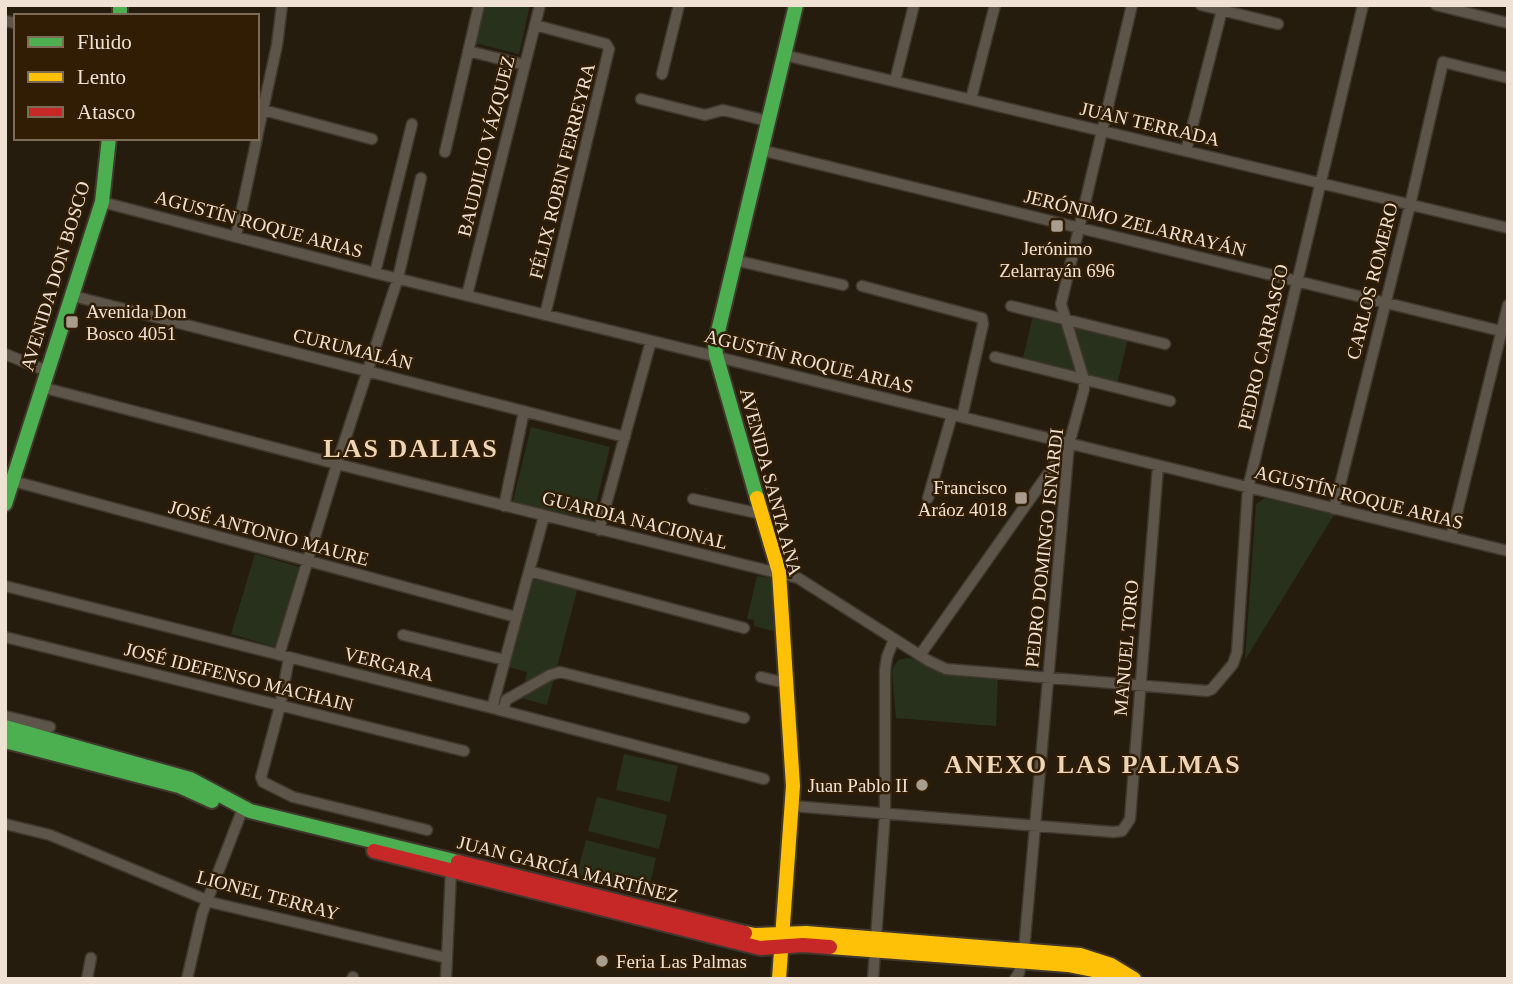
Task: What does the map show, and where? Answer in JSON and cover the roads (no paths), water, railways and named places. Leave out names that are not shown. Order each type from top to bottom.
[{"type":"main road","name":"AVENIDA SANTA ANA","points":[[779,979],[792,806],[779,572],[716,355],[716,335],[796,5]]},
{"type":"main road","name":"AVENIDA DON BOSCO","points":[[5,504],[102,202],[109,140]]},
{"type":"main road","name":"JUAN GARCÍA MARTÍNEZ","points":[[5,727],[190,779],[242,813],[782,941]]},
{"type":"main road","name":"JUAN GARCÍA MARTÍNEZ","points":[[5,741],[179,786],[242,813],[451,871],[760,948],[806,933],[876,945],[1023,956],[1094,958],[1134,979]]},
{"type":"main road","name":"JUAN GARCÍA MARTÍNEZ","points":[[1023,956],[1082,967],[1112,979]]},
{"type":"street","points":[[259,128],[279,34],[282,5]]},
{"type":"street","points":[[444,152],[479,5]]},
{"type":"street","name":"BAUDILIO VÁZQUEZ","points":[[467,295],[540,5]]},
{"type":"street","points":[[662,74],[679,5]]},
{"type":"street","points":[[895,81],[914,5]]},
{"type":"street","points":[[971,99],[995,5]]},
{"type":"street","points":[[1084,380],[1061,304],[1132,5]]},
{"type":"street","points":[[1201,5],[1278,24]]},
{"type":"street","name":"PEDRO CARRASCO","points":[[1207,691],[1212,689],[1233,664],[1237,652],[1248,488],[1363,5]]},
{"type":"street","points":[[1436,5],[1508,23]]},
{"type":"street","points":[[1186,151],[1222,10]]},
{"type":"street","name":"FÉLIX ROBIN FERREYRA","points":[[535,25],[606,44],[609,49],[545,315]]},
{"type":"street","points":[[468,51],[525,65]]},
{"type":"street","name":"JUAN TERRADA","points":[[784,55],[1508,228]]},
{"type":"street","name":"CARLOS ROMERO","points":[[1334,509],[1443,62],[1508,78]]},
{"type":"street","points":[[641,99],[705,115],[723,110],[768,121]]},
{"type":"street","points":[[263,110],[372,139]]},
{"type":"street","points":[[375,273],[412,124]]},
{"type":"street","points":[[236,236],[256,140]]},
{"type":"street","name":"JERÓNIMO ZELARRAYÁN","points":[[761,150],[1502,331]]},
{"type":"street","points":[[421,178],[398,278],[308,562],[284,657],[280,706],[261,778],[263,782],[293,797],[427,830]]},
{"type":"street","name":"AGUSTÍN ROQUE ARIAS","points":[[102,202],[375,273],[1508,551]]},
{"type":"street","points":[[734,260],[843,285]]},
{"type":"street","points":[[862,286],[982,318],[983,324],[957,416],[928,498]]},
{"type":"street","name":"CURUMALÁN","points":[[73,296],[625,437]]},
{"type":"street","points":[[1451,537],[1508,305]]},
{"type":"street","points":[[1011,306],[1165,344]]},
{"type":"street","points":[[599,530],[651,341]]},
{"type":"street","points":[[5,354],[47,371]]},
{"type":"street","points":[[995,357],[1170,401]]},
{"type":"street","name":"PEDRO DOMINGO ISNARDI","points":[[1015,979],[1023,956],[1069,444],[1084,380]]},
{"type":"street","name":"GUARDIA NACIONAL","points":[[41,387],[503,506],[779,572],[809,583],[894,639],[946,669],[1207,691]]},
{"type":"street","points":[[503,506],[524,411]]},
{"type":"street","points":[[920,655],[1069,444]]},
{"type":"street","name":"MANUEL TORO","points":[[1035,826],[1113,832],[1122,831],[1130,819],[1158,466]]},
{"type":"street","name":"JOSÉ ANTONIO MAURE","points":[[13,481],[516,617]]},
{"type":"street","points":[[693,499],[761,514]]},
{"type":"street","points":[[498,709],[505,660],[544,516]]},
{"type":"street","points":[[529,571],[744,628]]},
{"type":"street","name":"VERGARA","points":[[5,586],[498,709],[764,779]]},
{"type":"street","points":[[402,635],[505,660]]},
{"type":"street","name":"JOSÉ IDEFENSO MACHAIN","points":[[5,637],[464,751]]},
{"type":"street","points":[[873,979],[885,813],[885,670],[894,639]]},
{"type":"street","points":[[498,709],[506,700],[560,672],[744,718]]},
{"type":"street","points":[[761,677],[786,682]]},
{"type":"street","points":[[5,716],[50,727]]},
{"type":"street","points":[[792,806],[1035,826]]},
{"type":"street","points":[[187,979],[207,901],[242,813]]},
{"type":"street","name":"LIONEL TERRAY","points":[[5,824],[50,835],[207,901],[447,958]]},
{"type":"street","points":[[446,979],[451,871]]},
{"type":"street","points":[[87,979],[91,958]]},
{"type":"place","name":"Jerónimo Zelarrayán 696","points":[[1057,226]]},
{"type":"place","name":"Avenida Don Bosco 4051","points":[[72,322]]},
{"type":"place","name":"Francisco Aráoz 4018","points":[[1021,498]]},
{"type":"place","name":"Juan Pablo II","points":[[922,785]]},
{"type":"place","name":"Feria Las Palmas","points":[[602,961]]},
{"type":"district","name":"LAS DALIAS","points":[[411,448]]},
{"type":"district","name":"ANEXO LAS PALMAS","points":[[1093,764]]}]
